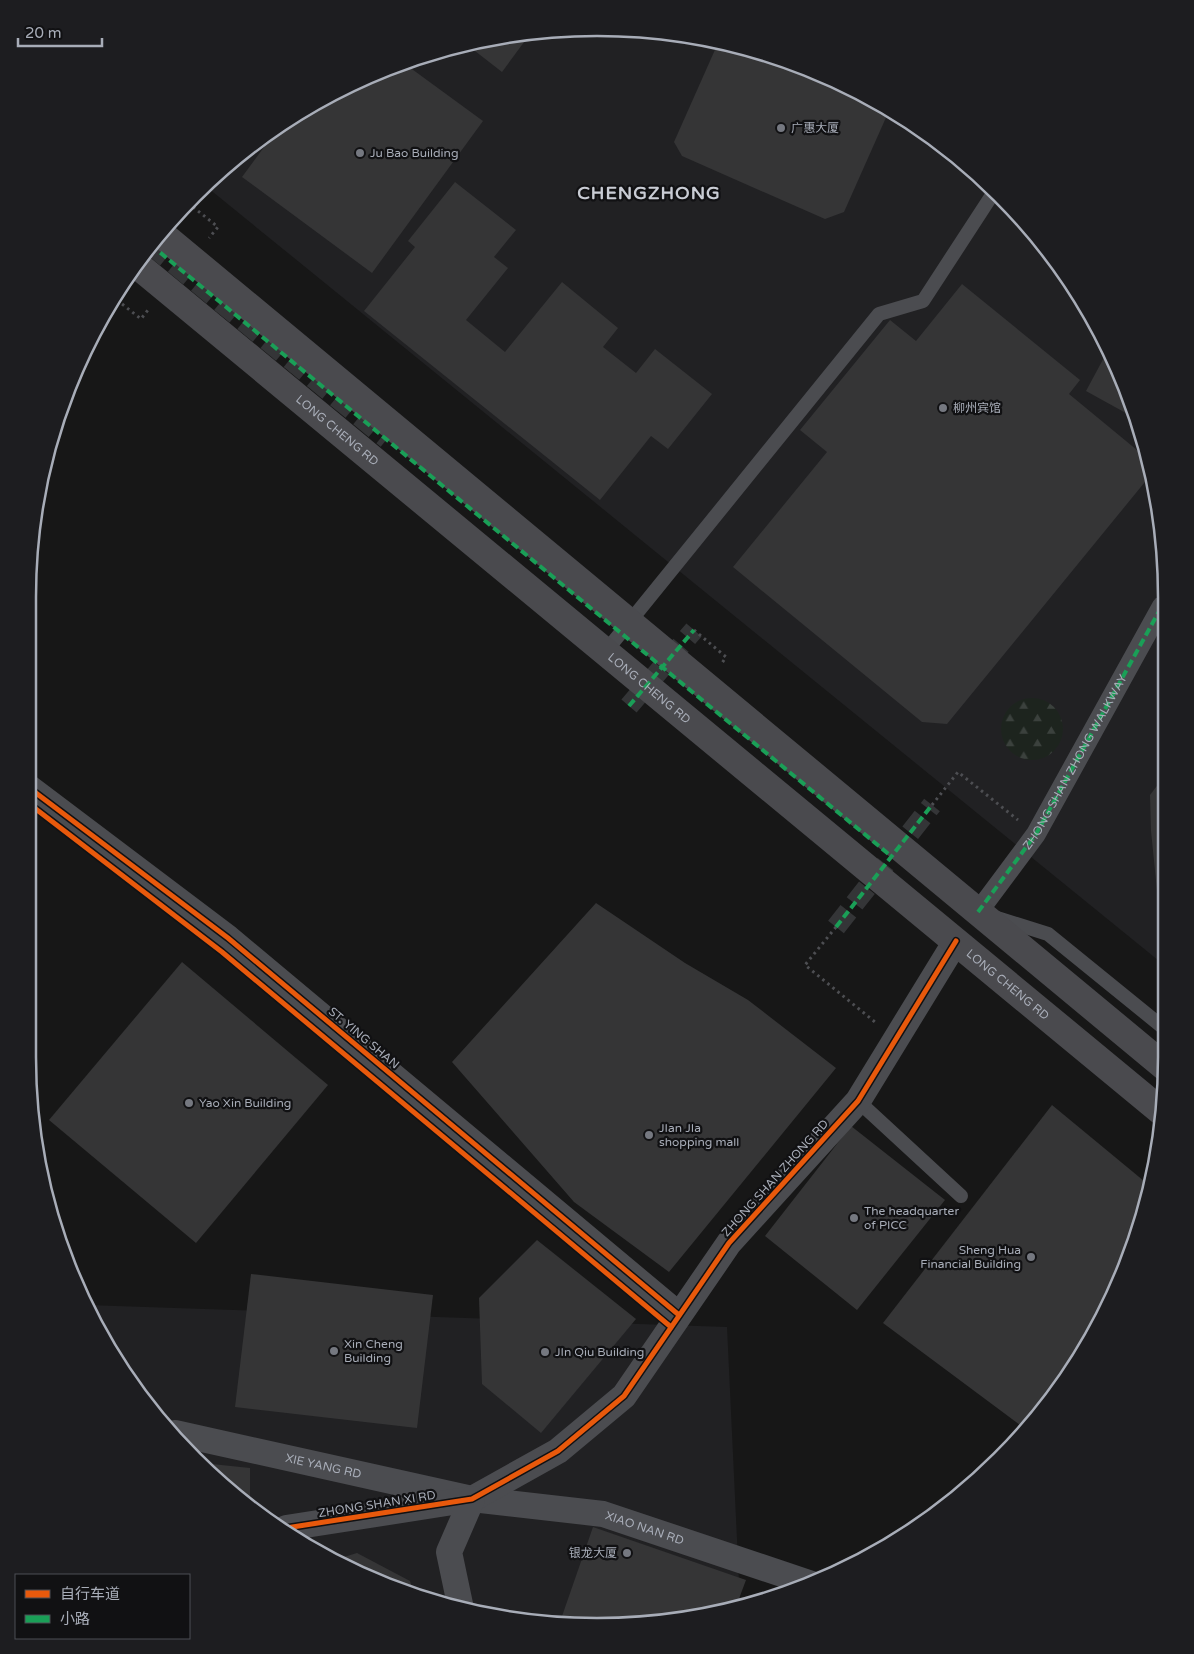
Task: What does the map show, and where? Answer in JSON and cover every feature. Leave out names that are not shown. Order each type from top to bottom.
[{"type":"main road","points":[[166,238],[1158,1062]]},
{"type":"main road","name":"LONG CHENG RD","points":[[142,269],[1156,1107]]},
{"type":"main road","points":[[956,941],[978,912]]},
{"type":"street","name":"ZHONG SHAN ZHONG WALKWAY","points":[[978,912],[1036,834],[1158,613]]},
{"type":"street","name":"ST. YING SHAN","points":[[36,793],[228,938],[679,1315]]},
{"type":"street","name":"ZHONG SHAN ZHONG RD","points":[[472,1499],[558,1451],[624,1396],[729,1243],[858,1101],[956,941]]},
{"type":"street","name":"XIE YANG RD","points":[[182,1434],[472,1499]]},
{"type":"street","name":"ZHONG SHAN XI RD","points":[[292,1527],[472,1499]]},
{"type":"street","name":"XIAO NAN RD","points":[[472,1499],[603,1514],[799,1580]]},
{"type":"street","points":[[459,1601],[449,1552],[472,1499]]},
{"type":"lane","points":[[606,651],[879,314],[923,301],[991,197]]},
{"type":"lane","points":[[978,912],[1048,934],[1158,1023]]},
{"type":"lane","points":[[858,1101],[961,1196]]},
{"type":"path","points":[[932,805],[958,772],[1036,834]]},
{"type":"path","points":[[836,927],[805,965],[897,1040]]},
{"type":"shaded area","points":[[597,36],[634,37],[706,47],[742,55],[812,79],[877,111],[909,131],[967,175],[1019,227],[1063,285],[1083,317],[1115,382],[1139,452],[1153,524],[1157,560],[1158,960],[211,190],[227,175],[285,131],[317,111],[382,79],[452,55],[488,47],[560,37]]},
{"type":"shaded area","points":[[94,1305],[727,1327],[740,1599],[670,1613],[634,1617],[560,1617],[488,1607],[452,1599],[417,1588],[349,1560],[285,1523],[227,1479],[175,1427],[131,1369]]},
{"type":"green space","points":[[1032,698],[1044,701],[1054,707],[1060,717],[1063,729],[1060,741],[1054,751],[1044,757],[1032,760],[1020,757],[1010,751],[1004,741],[1001,729],[1004,717],[1010,707],[1020,701]]},
{"type":"building","points":[[525,41],[502,72],[474,50]]},
{"type":"building","name":"广惠大厦","points":[[715,49],[742,55],[812,79],[845,94],[886,117],[844,212],[825,219],[682,156],[674,142]]},
{"type":"building","name":"Ju Bao Building","points":[[411,68],[483,121],[372,273],[242,177],[265,145],[285,131],[349,94]]},
{"type":"building","points":[[455,182],[516,230],[494,257],[508,268],[466,320],[505,352],[562,282],[618,328],[603,347],[636,373],[655,349],[712,394],[668,449],[651,436],[600,500],[364,311],[415,247],[408,241]]},
{"type":"building","points":[[962,284],[1080,380],[1069,394],[1139,452],[1146,481],[947,724],[922,722],[733,567],[827,452],[800,430],[890,320],[916,341]]},
{"type":"building","points":[[1104,358],[1127,414],[1086,391]]},
{"type":"building","points":[[1158,785],[1158,900],[1151,831],[1150,795]]},
{"type":"building","name":"JIan JIa shopping mall","points":[[596,903],[685,963],[748,1000],[836,1068],[669,1272],[574,1202],[452,1062]]},
{"type":"building","name":"Yao Xin Building","points":[[182,962],[328,1085],[196,1243],[49,1120]]},
{"type":"building","name":"Sheng Hua Financial Building","points":[[1052,1105],[1144,1181],[1128,1237],[1100,1305],[1063,1369],[1020,1425],[883,1323]]},
{"type":"building","name":"The headquarter of PICC","points":[[851,1126],[945,1200],[857,1310],[765,1236]]},
{"type":"building","name":"JIn Qiu Building","points":[[537,1240],[636,1319],[541,1433],[482,1384],[479,1298]]},
{"type":"building","name":"Xin Cheng Building","points":[[251,1274],[433,1295],[417,1428],[235,1407]]},
{"type":"building","points":[[211,1464],[250,1468],[250,1497]]},
{"type":"building","name":"银龙大厦","points":[[593,1527],[746,1580],[739,1600],[706,1607],[634,1617],[562,1617]]},
{"type":"building","points":[[357,1553],[410,1581],[412,1586],[382,1575],[344,1557]]},
{"type":"tunnel","points":[[157,250],[387,439]]},
{"type":"tunnel","points":[[629,706],[694,630]]},
{"type":"tunnel","points":[[836,927],[932,805]]},
{"type":"marked path","points":[[157,250],[891,856]]},
{"type":"marked path","points":[[978,912],[1036,834],[1158,613]]},
{"type":"marked path","points":[[629,706],[694,630]]},
{"type":"marked path","points":[[836,927],[932,805]]},
{"type":"cycle path","points":[[36,793],[228,938],[679,1315]]},
{"type":"cycle path","points":[[36,809],[222,952],[671,1327]]},
{"type":"cycle path","points":[[292,1527],[472,1499],[558,1451],[624,1396],[729,1243],[858,1101],[956,941]]},
{"type":"place","name":"广惠大厦","points":[[781,128]]},
{"type":"place","name":"Ju Bao Building","points":[[360,153]]},
{"type":"place","name":"柳州宾馆","points":[[943,408]]},
{"type":"place","name":"Yao Xin Building","points":[[189,1103]]},
{"type":"place","name":"JIan JIa shopping mall","points":[[649,1135]]},
{"type":"place","name":"The headquarter of PICC","points":[[854,1218]]},
{"type":"place","name":"Sheng Hua Financial Building","points":[[1031,1257]]},
{"type":"place","name":"Xin Cheng Building","points":[[334,1351]]},
{"type":"place","name":"JIn Qiu Building","points":[[545,1352]]},
{"type":"place","name":"银龙大厦","points":[[627,1553]]},
{"type":"district","name":"CHENGZHONG","points":[[649,193]]}]
